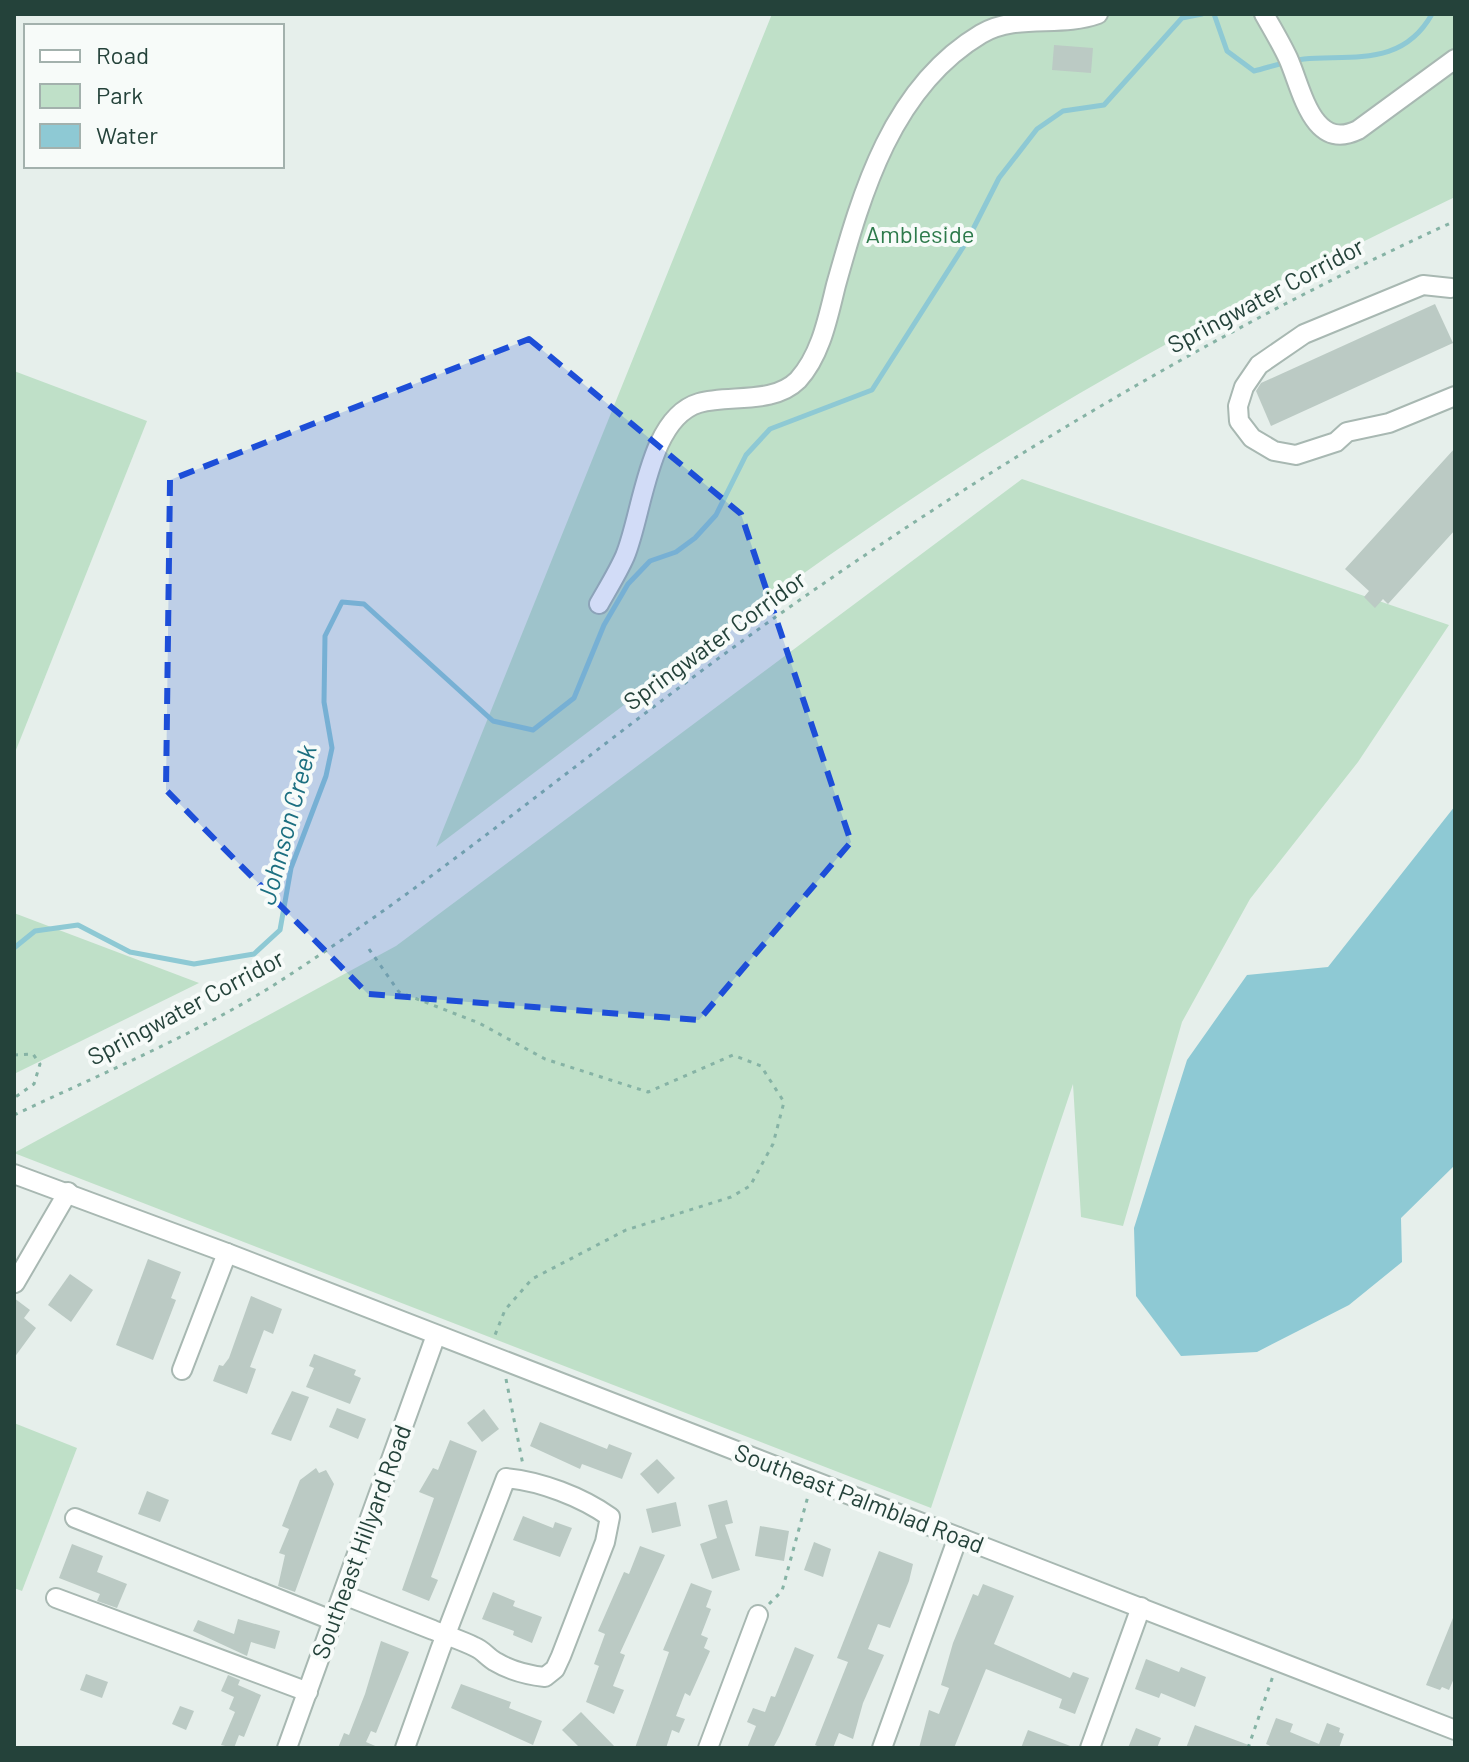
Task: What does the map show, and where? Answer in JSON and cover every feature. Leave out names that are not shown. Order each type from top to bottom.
[{"type":"street","points":[[599,604],[625,556],[651,464],[665,432],[673,422],[699,403],[777,391],[796,381],[810,362],[824,332],[858,214],[899,112],[924,83],[980,35],[1013,23],[1072,22],[1098,14]]},
{"type":"street","points":[[1264,14],[1287,57],[1305,103],[1327,133],[1345,137],[1455,59]]},
{"type":"street","points":[[1454,290],[1423,285],[1304,334],[1259,365],[1244,387],[1238,406],[1239,421],[1252,438],[1274,451],[1296,455],[1336,442],[1347,432],[1389,423],[1455,396]]},
{"type":"street","name":"Southeast Palmblad Road","points":[[14,1174],[227,1253],[1455,1730]]},
{"type":"street","points":[[15,1283],[68,1192]]},
{"type":"street","points":[[182,1370],[227,1253]]},
{"type":"street","name":"Southeast Hillyard Road","points":[[287,1748],[436,1335]]},
{"type":"street","points":[[344,1595],[445,1635],[478,1648],[495,1662],[523,1674],[545,1677],[555,1669],[561,1656],[605,1542],[610,1517],[597,1507],[525,1480],[506,1478],[445,1635],[405,1748]]},
{"type":"street","points":[[75,1518],[334,1621]]},
{"type":"street","points":[[882,1748],[958,1537]]},
{"type":"street","points":[[56,1598],[308,1692]]},
{"type":"street","points":[[1090,1748],[1141,1607]]},
{"type":"street","points":[[708,1748],[758,1615]]},
{"type":"path","name":"Springwater Corridor","points":[[14,1115],[143,1054],[290,974],[395,903],[772,620],[1045,439],[1271,312],[1455,221]]},
{"type":"path","points":[[369,949],[399,992],[479,1023],[545,1059],[648,1092],[733,1055],[761,1066],[784,1102],[773,1144],[750,1186],[731,1197],[626,1230],[532,1279],[505,1310],[486,1355]]},
{"type":"path","points":[[14,1055],[33,1054],[40,1064],[34,1084],[14,1098]]},
{"type":"path","points":[[512,1364],[504,1384],[525,1480]]},
{"type":"path","points":[[758,1615],[782,1591],[814,1483]]},
{"type":"path","points":[[1248,1748],[1279,1662]]},
{"type":"highlighted area","points":[[529,339],[741,514],[851,842],[699,1020],[368,994],[166,790],[170,480]]},
{"type":"green space","name":"Ambleside","points":[[772,14],[1455,14],[1455,197],[1324,261],[1130,364],[943,478],[750,612],[436,847]]},
{"type":"green space","points":[[14,371],[147,421],[14,755]]},
{"type":"green space","points":[[1022,479],[1449,625],[1358,762],[1250,899],[1182,1022],[1123,1226],[1081,1217],[1073,1084],[931,1508],[14,1153],[396,946]]},
{"type":"green space","points":[[14,913],[199,983],[14,1074]]},
{"type":"green space","points":[[14,1423],[77,1448],[22,1591],[14,1588]]},
{"type":"water","points":[[1455,806],[1455,1165],[1401,1218],[1402,1262],[1349,1305],[1257,1352],[1181,1356],[1136,1296],[1134,1228],[1187,1060],[1247,975],[1328,967]]},
{"type":"building","points":[[1054,45],[1093,48],[1091,73],[1052,70]]},
{"type":"building","points":[[1435,304],[1453,343],[1271,426],[1256,391],[1261,383]]},
{"type":"building","points":[[1455,448],[1455,530],[1388,604],[1383,599],[1375,608],[1364,597],[1369,591],[1345,569]]},
{"type":"building","points":[[148,1259],[181,1272],[171,1298],[176,1300],[153,1360],[116,1345]]},
{"type":"building","points":[[70,1274],[93,1290],[71,1322],[48,1305]]},
{"type":"building","points":[[251,1296],[282,1309],[273,1334],[264,1330],[250,1367],[256,1369],[247,1394],[213,1381],[219,1365],[223,1366],[229,1358]]},
{"type":"building","points":[[14,1298],[30,1310],[24,1318],[36,1328],[14,1358]]},
{"type":"building","points":[[314,1354],[356,1370],[354,1375],[361,1378],[350,1404],[306,1387],[314,1368],[309,1366]]},
{"type":"building","points":[[292,1391],[309,1397],[291,1441],[271,1434]]},
{"type":"building","points":[[337,1408],[366,1419],[358,1439],[329,1427]]},
{"type":"building","points":[[484,1409],[499,1429],[482,1442],[467,1423]]},
{"type":"building","points":[[540,1422],[607,1449],[609,1444],[632,1453],[622,1479],[582,1464],[580,1469],[530,1446]]},
{"type":"building","points":[[450,1440],[477,1451],[431,1577],[438,1580],[429,1601],[402,1590],[434,1498],[419,1492],[433,1468],[438,1470]]},
{"type":"building","points":[[657,1459],[675,1478],[658,1494],[640,1474]]},
{"type":"building","points":[[316,1468],[319,1473],[326,1470],[334,1484],[295,1592],[278,1586],[285,1555],[279,1553],[289,1529],[282,1526],[300,1480]]},
{"type":"building","points":[[147,1491],[169,1500],[160,1522],[138,1514]]},
{"type":"building","points":[[727,1500],[733,1523],[725,1525],[740,1570],[712,1579],[700,1544],[717,1538],[708,1505]]},
{"type":"building","points":[[676,1502],[681,1526],[652,1533],[646,1509]]},
{"type":"building","points":[[523,1516],[553,1528],[555,1522],[572,1528],[560,1557],[513,1540]]},
{"type":"building","points":[[760,1526],[789,1531],[784,1561],[755,1556]]},
{"type":"building","points":[[814,1542],[831,1549],[823,1577],[804,1570]]},
{"type":"building","points":[[72,1544],[103,1556],[97,1572],[127,1584],[117,1608],[97,1601],[100,1594],[59,1578]]},
{"type":"building","points":[[640,1546],[665,1555],[620,1653],[625,1655],[613,1686],[624,1690],[614,1714],[586,1702],[599,1666],[594,1664],[605,1634],[598,1631],[624,1572],[629,1574]]},
{"type":"building","points":[[879,1551],[913,1564],[909,1581],[890,1628],[878,1624],[868,1649],[884,1655],[863,1703],[853,1739],[839,1733],[833,1748],[822,1748],[815,1745],[848,1662],[837,1658]]},
{"type":"building","points":[[691,1583],[712,1591],[706,1607],[711,1609],[701,1635],[708,1638],[704,1648],[710,1651],[690,1696],[685,1693],[676,1716],[685,1719],[679,1733],[672,1730],[666,1748],[635,1748],[669,1652],[663,1650]]},
{"type":"building","points":[[983,1584],[1014,1596],[994,1644],[1070,1678],[1073,1672],[1089,1678],[1075,1714],[1059,1708],[1062,1699],[986,1669],[954,1748],[919,1748],[929,1710],[939,1714],[949,1688],[941,1685],[953,1643],[973,1594],[978,1596]]},
{"type":"building","points":[[493,1592],[515,1601],[513,1606],[542,1617],[532,1643],[513,1635],[514,1631],[482,1619]]},
{"type":"building","points":[[1455,1613],[1455,1676],[1449,1690],[1442,1687],[1440,1690],[1426,1685]]},
{"type":"building","points":[[238,1619],[280,1631],[275,1649],[251,1642],[247,1656],[193,1631],[198,1620],[234,1634]]},
{"type":"building","points":[[381,1641],[409,1652],[376,1733],[371,1731],[366,1742],[380,1748],[338,1748],[344,1733],[349,1735]]},
{"type":"building","points":[[795,1647],[814,1655],[780,1735],[773,1748],[747,1748],[756,1726],[747,1722],[753,1708],[765,1712],[771,1696],[775,1697]]},
{"type":"building","points":[[1146,1659],[1179,1672],[1181,1667],[1206,1677],[1195,1707],[1161,1693],[1159,1698],[1135,1689]]},
{"type":"building","points":[[86,1674],[108,1682],[102,1698],[80,1690]]},
{"type":"building","points":[[228,1675],[240,1680],[238,1685],[261,1695],[244,1737],[239,1735],[234,1748],[221,1745],[235,1712],[229,1709],[234,1697],[221,1691]]},
{"type":"building","points":[[461,1684],[511,1702],[509,1708],[542,1721],[533,1745],[451,1708]]},
{"type":"building","points":[[180,1706],[194,1711],[186,1730],[172,1724]]},
{"type":"building","points":[[581,1712],[616,1748],[580,1748],[562,1730]]},
{"type":"building","points":[[1276,1718],[1293,1724],[1290,1732],[1319,1744],[1327,1723],[1340,1728],[1339,1732],[1344,1734],[1339,1748],[1275,1748],[1266,1744]]},
{"type":"building","points":[[1195,1725],[1254,1747],[1254,1748],[1186,1748]]},
{"type":"building","points":[[1136,1728],[1161,1738],[1157,1748],[1128,1748]]},
{"type":"building","points":[[1028,1730],[1073,1747],[1021,1748]]},
{"type":"waterway","name":"Johnson Creek","points":[[14,948],[35,931],[78,925],[130,952],[194,964],[254,954],[280,930],[291,868],[326,776],[332,748],[324,702],[325,636],[342,602],[364,604],[493,721],[533,730],[574,698],[604,625],[628,584],[650,561],[676,552],[695,538],[716,515],[746,455],[770,429],[872,390],[967,241],[999,178],[1037,129],[1063,111],[1104,105],[1182,18],[1202,14]]},
{"type":"waterway","name":"Johnson Creek","points":[[1214,14],[1227,51],[1254,71],[1298,60],[1359,57],[1392,50],[1420,31],[1432,14]]}]
